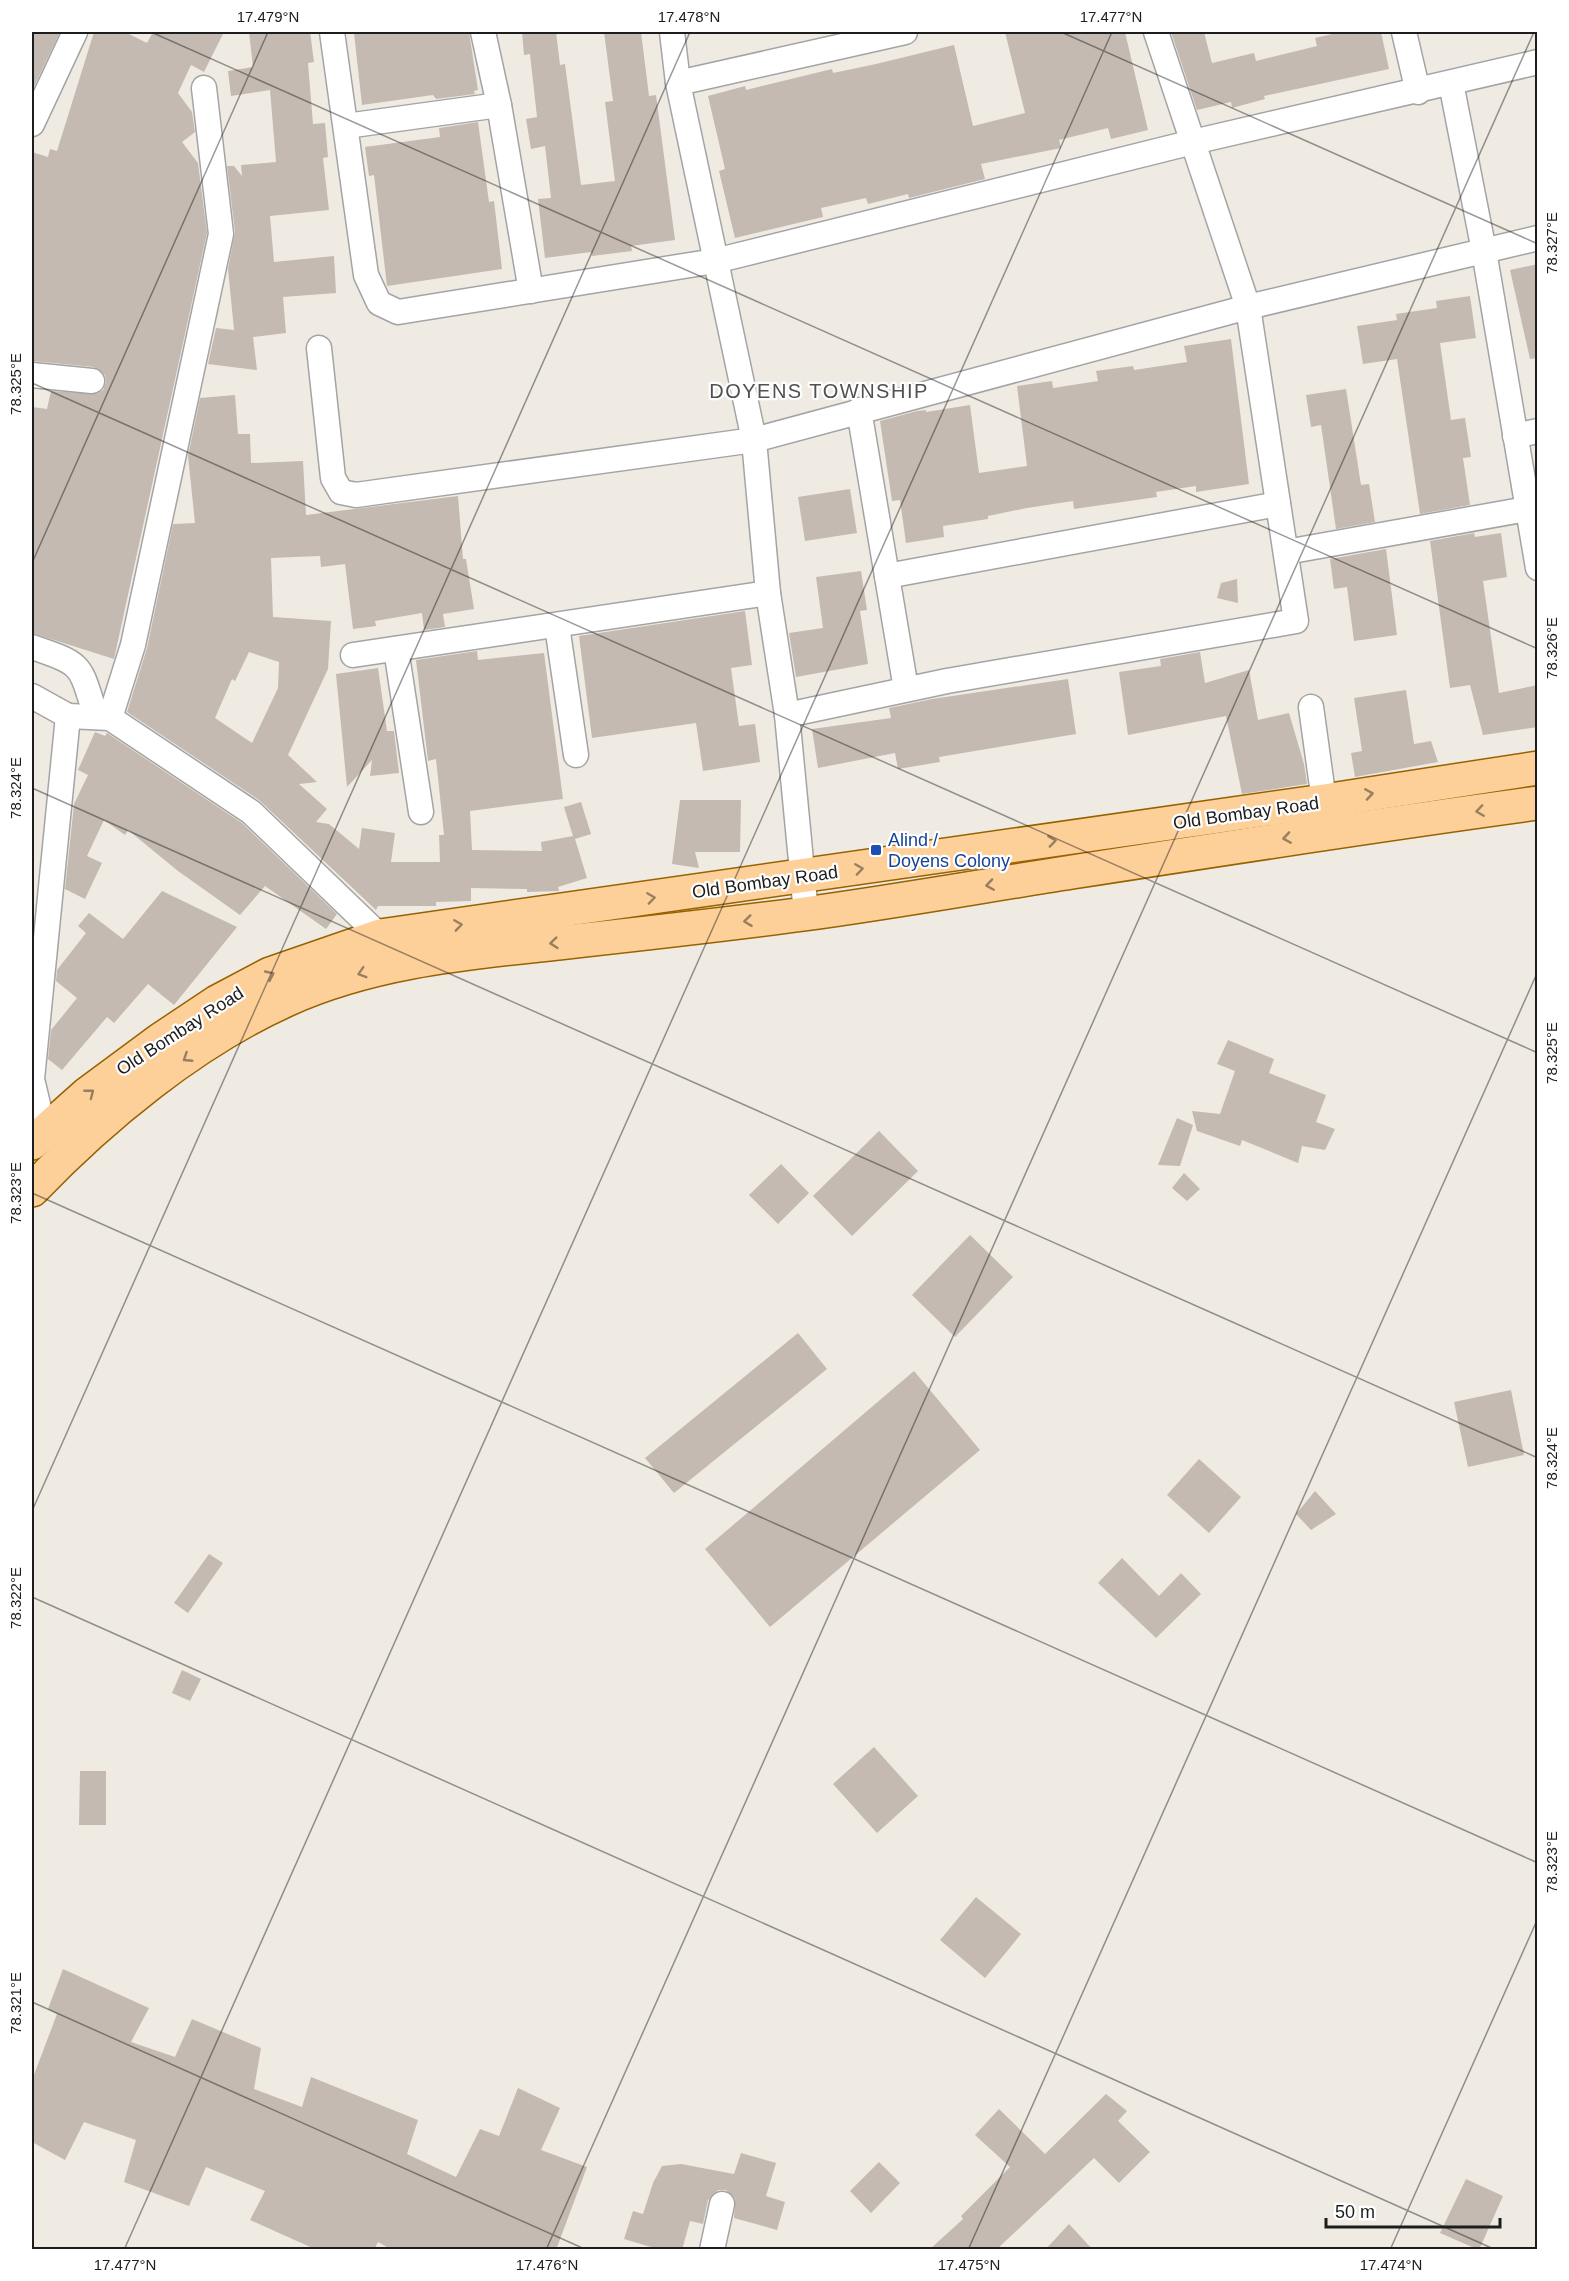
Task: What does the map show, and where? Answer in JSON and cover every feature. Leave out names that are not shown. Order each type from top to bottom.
[{"type":"main road","name":"Old Bombay Road","points":[[38,1136],[160,1040],[217,1002],[270,974],[380,936],[801,877],[1538,768]]},
{"type":"main road","name":"Old Bombay Road","points":[[32,1190],[67,1154],[178,1064],[234,1027],[285,1000],[376,968],[447,955],[806,914],[1329,832],[1538,803]]},
{"type":"street","points":[[33,119],[75,32]]},
{"type":"street","points":[[332,32],[366,275],[379,303],[398,312],[715,261],[1193,142],[1418,92],[1538,62]]},
{"type":"street","points":[[483,32],[499,105],[531,291]]},
{"type":"street","points":[[672,32],[678,83],[754,440],[768,593],[786,715],[806,914]]},
{"type":"street","points":[[678,83],[905,32]]},
{"type":"street","points":[[786,715],[906,689],[1296,621],[1248,307],[1156,32]]},
{"type":"street","points":[[1404,32],[1418,92]]},
{"type":"street","points":[[1451,83],[1484,251],[1526,433],[1527,509],[1538,568]]},
{"type":"street","points":[[103,717],[133,645],[221,234],[204,88]]},
{"type":"street","points":[[346,126],[499,105]]},
{"type":"street","points":[[319,348],[333,478],[341,492],[356,495],[754,440],[1248,307],[1538,238]]},
{"type":"street","points":[[32,375],[92,381]]},
{"type":"street","points":[[859,410],[906,689]]},
{"type":"street","points":[[887,576],[1278,504]]},
{"type":"street","points":[[1286,552],[1527,509]]},
{"type":"street","points":[[353,655],[768,593]]},
{"type":"street","points":[[557,626],[576,755]]},
{"type":"street","points":[[32,647],[64,658],[81,669],[103,717]]},
{"type":"street","points":[[396,649],[421,812]]},
{"type":"street","points":[[32,696],[68,716],[103,717],[252,812],[380,936]]},
{"type":"street","points":[[1311,707],[1324,801]]},
{"type":"street","points":[[38,1136],[32,1079],[68,716]]},
{"type":"street","points":[[712,2250],[723,2204]]},
{"type":"building","points":[[35,32],[60,32],[32,91],[32,39]]},
{"type":"building","points":[[94,32],[125,32],[147,43],[153,32],[224,32],[204,72],[191,65],[178,93],[192,112],[195,132],[182,142],[198,163],[207,233],[114,659],[32,633],[32,407],[47,409],[51,391],[97,394],[103,390],[106,382],[105,375],[94,367],[32,361],[32,152],[48,157],[50,149],[57,151]]},
{"type":"building","points":[[249,32],[310,32],[314,62],[308,63],[313,124],[325,123],[328,157],[323,158],[329,210],[270,216],[274,262],[334,256],[336,293],[283,297],[286,333],[253,337],[257,370],[208,364],[216,328],[234,330],[228,269],[235,232],[227,166],[234,166],[242,176],[241,165],[276,162],[270,90],[231,96],[228,71],[253,67]]},
{"type":"building","points":[[469,32],[478,90],[474,91],[475,94],[436,99],[433,95],[362,105],[354,33]]},
{"type":"building","points":[[522,32],[556,32],[560,65],[565,64],[581,185],[615,181],[605,102],[613,101],[604,32],[641,32],[649,96],[656,95],[675,240],[631,246],[632,251],[592,256],[591,252],[545,258],[538,199],[551,198],[545,146],[531,149],[526,119],[537,117],[530,54],[524,55]]},
{"type":"building","points":[[1005,32],[1125,32],[1148,130],[1111,139],[1108,128],[1059,140],[1061,148],[981,164],[985,179],[909,198],[908,194],[868,204],[866,198],[821,208],[823,217],[735,238],[719,171],[725,169],[708,96],[745,86],[746,90],[832,69],[833,73],[954,45],[973,126],[1025,113]]},
{"type":"building","points":[[1171,32],[1204,32],[1212,63],[1254,53],[1256,61],[1317,46],[1315,38],[1341,32],[1381,32],[1389,69],[1264,96],[1265,99],[1232,108],[1231,102],[1197,110]]},
{"type":"building","points":[[478,122],[489,202],[494,201],[502,269],[387,286],[374,175],[369,176],[365,147],[440,137],[439,128]]},
{"type":"building","points":[[1538,264],[1538,358],[1530,359],[1510,270]]},
{"type":"building","points":[[1470,296],[1476,338],[1440,343],[1451,420],[1465,418],[1471,457],[1463,458],[1470,505],[1420,514],[1397,359],[1363,364],[1357,326],[1397,320],[1396,314],[1437,308],[1436,301]]},
{"type":"building","points":[[1231,339],[1249,484],[1196,492],[1196,486],[1156,492],[1157,497],[1074,509],[1073,501],[1027,508],[988,516],[988,519],[943,526],[944,537],[906,543],[900,500],[892,501],[880,421],[917,411],[926,410],[926,412],[970,405],[979,473],[1027,466],[1017,386],[1052,381],[1053,388],[1098,381],[1096,371],[1133,366],[1134,370],[1187,362],[1184,346]]},
{"type":"building","points":[[1346,389],[1361,485],[1369,484],[1375,522],[1336,529],[1321,425],[1311,427],[1306,395]]},
{"type":"building","points":[[235,395],[238,434],[250,434],[251,463],[303,461],[306,515],[458,496],[463,559],[466,559],[474,609],[443,614],[445,627],[424,630],[422,613],[375,621],[376,626],[353,629],[345,564],[321,567],[320,556],[271,558],[273,617],[331,621],[328,669],[288,755],[317,782],[299,784],[327,809],[316,822],[329,824],[359,849],[362,828],[395,833],[391,862],[440,862],[439,835],[444,835],[436,759],[428,761],[416,660],[477,651],[478,660],[544,653],[563,799],[470,811],[472,850],[542,851],[541,842],[573,836],[564,807],[581,802],[591,834],[575,839],[587,878],[558,887],[559,891],[527,892],[527,889],[471,888],[471,901],[436,902],[436,906],[378,906],[376,910],[259,800],[127,712],[147,648],[173,524],[195,523],[188,456],[200,398]],"holes":[[[249,652],[279,662],[278,688],[252,743],[215,718],[232,679],[235,681]]]},
{"type":"building","points":[[850,489],[857,533],[805,541],[798,497]]},
{"type":"building","points":[[1474,533],[1475,537],[1501,533],[1507,577],[1483,581],[1499,693],[1538,685],[1538,727],[1483,735],[1470,685],[1450,688],[1430,541]]},
{"type":"building","points":[[1386,549],[1397,635],[1354,641],[1347,587],[1334,589],[1330,559]]},
{"type":"building","points":[[861,571],[867,610],[860,611],[868,664],[796,677],[789,633],[823,628],[816,577]]},
{"type":"building","points":[[1237,579],[1238,603],[1217,598],[1221,583]]},
{"type":"building","points":[[745,611],[752,665],[731,668],[739,726],[755,724],[760,762],[703,771],[696,723],[592,738],[579,636]]},
{"type":"building","points":[[1200,652],[1205,683],[1249,670],[1258,720],[1289,713],[1304,764],[1307,784],[1242,794],[1226,716],[1128,735],[1119,672],[1161,666],[1160,659]]},
{"type":"building","points":[[378,668],[387,731],[394,731],[399,773],[370,776],[372,760],[347,787],[336,674]]},
{"type":"building","points":[[1068,679],[1076,734],[939,757],[940,762],[898,769],[895,753],[818,768],[812,729],[891,718],[889,708],[932,699]]},
{"type":"building","points":[[1406,690],[1414,744],[1431,741],[1438,762],[1355,777],[1351,753],[1362,751],[1354,698]]},
{"type":"building","points":[[95,732],[105,736],[107,733],[242,823],[337,914],[326,929],[265,886],[240,915],[178,871],[128,830],[125,835],[104,820],[87,856],[102,863],[85,899],[65,889],[74,804],[88,775],[78,770]]},
{"type":"building","points":[[680,800],[741,800],[740,852],[695,852],[699,868],[672,864]]},
{"type":"building","points":[[162,891],[237,927],[174,1005],[148,984],[114,1023],[107,1017],[62,1070],[48,1059],[51,1030],[77,998],[56,981],[57,970],[86,933],[78,926],[89,913],[123,939]]},
{"type":"building","points":[[1228,1040],[1274,1059],[1269,1073],[1326,1095],[1316,1122],[1335,1129],[1325,1150],[1302,1146],[1298,1163],[1242,1140],[1240,1146],[1197,1131],[1192,1111],[1220,1114],[1235,1071],[1217,1064]]},
{"type":"building","points":[[1177,1118],[1193,1125],[1180,1166],[1158,1165]]},
{"type":"building","points":[[879,1131],[918,1171],[852,1236],[813,1196]]},
{"type":"building","points":[[781,1164],[809,1193],[778,1224],[749,1195]]},
{"type":"building","points":[[1184,1173],[1200,1189],[1187,1201],[1172,1188]]},
{"type":"building","points":[[970,1235],[1013,1277],[955,1337],[912,1295]]},
{"type":"building","points":[[798,1333],[827,1369],[674,1493],[645,1458]]},
{"type":"building","points":[[914,1371],[980,1450],[770,1627],[705,1549]]},
{"type":"building","points":[[1511,1390],[1524,1455],[1468,1467],[1454,1402]]},
{"type":"building","points":[[1199,1459],[1241,1497],[1209,1533],[1167,1495]]},
{"type":"building","points":[[1315,1491],[1336,1514],[1311,1530],[1296,1514]]},
{"type":"building","points":[[209,1554],[223,1563],[188,1613],[174,1603]]},
{"type":"building","points":[[1122,1558],[1159,1596],[1181,1573],[1201,1594],[1156,1638],[1098,1583]]},
{"type":"building","points":[[182,1670],[201,1679],[190,1701],[172,1693]]},
{"type":"building","points":[[874,1747],[918,1796],[877,1833],[833,1784]]},
{"type":"building","points":[[80,1771],[106,1771],[106,1825],[79,1825]]},
{"type":"building","points":[[976,1897],[1021,1934],[985,1978],[940,1940]]},
{"type":"building","points":[[63,1969],[149,2008],[131,2042],[175,2057],[192,2019],[261,2048],[254,2089],[302,2107],[311,2077],[418,2120],[407,2154],[456,2177],[480,2129],[499,2136],[518,2088],[560,2108],[541,2150],[587,2167],[556,2250],[392,2250],[378,2242],[374,2250],[317,2250],[250,2220],[265,2191],[206,2167],[189,2206],[124,2182],[136,2140],[84,2122],[65,2160],[32,2142],[32,2080],[57,2014],[48,2009]]},
{"type":"building","points":[[1106,2094],[1127,2111],[1118,2121],[1150,2152],[1119,2183],[1094,2158],[996,2250],[929,2250],[963,2219],[961,2216],[1010,2167],[975,2135],[999,2109],[1045,2154]]},
{"type":"building","points":[[741,2153],[776,2163],[766,2196],[785,2202],[777,2230],[734,2218],[735,2199],[726,2190],[718,2190],[708,2200],[703,2224],[690,2221],[682,2250],[661,2250],[624,2239],[633,2211],[643,2214],[653,2183],[662,2166],[681,2164],[734,2174]]},
{"type":"building","points":[[879,2162],[900,2183],[871,2213],[850,2191]]},
{"type":"building","points":[[1466,2179],[1503,2196],[1479,2250],[1440,2233]]},
{"type":"building","points":[[1069,2224],[1093,2250],[1045,2250]]},
{"type":"place","name":"Alind / Doyens Colony","points":[[876,850]]},
{"type":"district","name":"DOYENS TOWNSHIP","points":[[819,391]]}]
